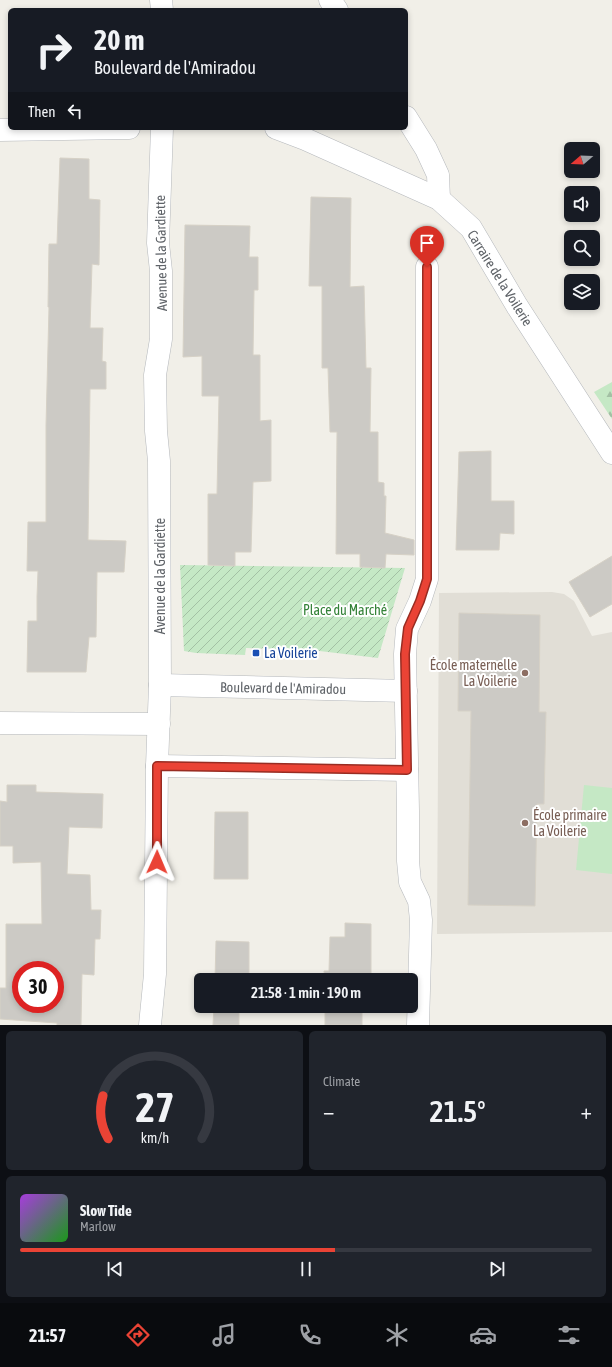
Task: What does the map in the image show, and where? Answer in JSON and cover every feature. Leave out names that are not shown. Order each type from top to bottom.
[{"type":"street","points":[[408,121],[426,149],[438,175],[440,199]]},
{"type":"street","name":"Avenue de la Gardiette","points":[[150,1025],[155,974],[157,766],[160,685],[159,461],[156,431],[155,375],[161,339],[161,271],[158,243],[162,130]]},
{"type":"street","name":"Carraire de la Voilerie","points":[[281,130],[305,139],[440,199],[471,228],[517,306],[612,453]]},
{"type":"street","points":[[418,1025],[421,920],[419,901],[410,882],[408,861],[405,654],[408,628],[420,601],[427,579],[427,267]]},
{"type":"street","name":"Boulevard de l'Amiradou","points":[[160,685],[406,691]]},
{"type":"street","points":[[0,723],[159,724]]},
{"type":"street","points":[[157,766],[407,770]]},
{"type":"shaded area","name":"École primaire La Voilerie","points":[[552,592],[564,594],[574,601],[592,636],[612,632],[612,932],[437,934],[439,593]]},
{"type":"green space","points":[[612,382],[612,419],[594,392]]},
{"type":"green space","name":"Place du Marché","points":[[180,565],[405,568],[378,658],[311,650],[246,648],[245,655],[196,653],[184,651]]},
{"type":"green space","points":[[584,785],[612,788],[612,874],[576,870]]},
{"type":"building","points":[[60,158],[89,159],[89,199],[100,200],[99,265],[92,264],[90,328],[103,328],[102,361],[106,362],[106,389],[90,389],[88,540],[126,541],[124,572],[97,572],[96,637],[89,637],[86,672],[27,672],[28,621],[37,621],[38,571],[27,571],[28,522],[46,522],[49,244],[57,244]]},
{"type":"building","points":[[311,197],[351,198],[350,287],[364,286],[366,368],[371,368],[370,432],[378,432],[378,482],[384,483],[384,496],[386,496],[385,533],[414,540],[414,555],[386,554],[385,568],[360,567],[360,554],[336,554],[337,432],[330,432],[328,368],[322,368],[322,286],[309,286]]},
{"type":"building","points":[[185,225],[250,226],[249,257],[258,257],[258,290],[254,290],[253,355],[260,355],[260,421],[271,420],[271,481],[253,482],[251,552],[235,552],[235,566],[208,565],[208,494],[217,494],[219,396],[202,396],[202,356],[183,357]]},
{"type":"building","points":[[491,451],[491,501],[514,501],[514,534],[500,533],[499,550],[456,550],[459,452]]},
{"type":"building","points":[[612,556],[612,604],[590,617],[569,582]]},
{"type":"building","points":[[459,613],[540,615],[539,712],[546,712],[544,804],[537,804],[535,906],[468,905],[471,711],[458,711]]},
{"type":"building","points":[[7,785],[36,785],[36,792],[103,794],[102,828],[69,827],[67,874],[90,875],[91,910],[101,910],[100,939],[95,939],[94,975],[82,974],[81,1025],[57,1025],[57,1023],[0,1019],[0,988],[6,988],[6,924],[42,924],[41,862],[13,863],[13,846],[0,846],[0,801],[7,802]]},
{"type":"building","points":[[215,812],[248,812],[248,879],[214,879]]},
{"type":"building","points":[[345,923],[371,924],[371,973],[324,973],[324,971],[329,971],[330,937],[345,937]]},
{"type":"building","points":[[216,941],[249,942],[249,973],[215,973]]},
{"type":"building","points":[[214,1013],[239,1013],[239,1025],[213,1025]]},
{"type":"building","points":[[325,1013],[362,1013],[362,1025],[325,1025]]},
{"type":"place","name":"La Voilerie","points":[[256,653]]},
{"type":"place","name":"École maternelle La Voilerie","points":[[525,673]]},
{"type":"place","name":"École primaire La Voilerie","points":[[525,823]]},
{"type":"route","points":[[157,862],[157,766],[407,770],[405,654],[408,628],[420,601],[427,579],[427,267]]}]
